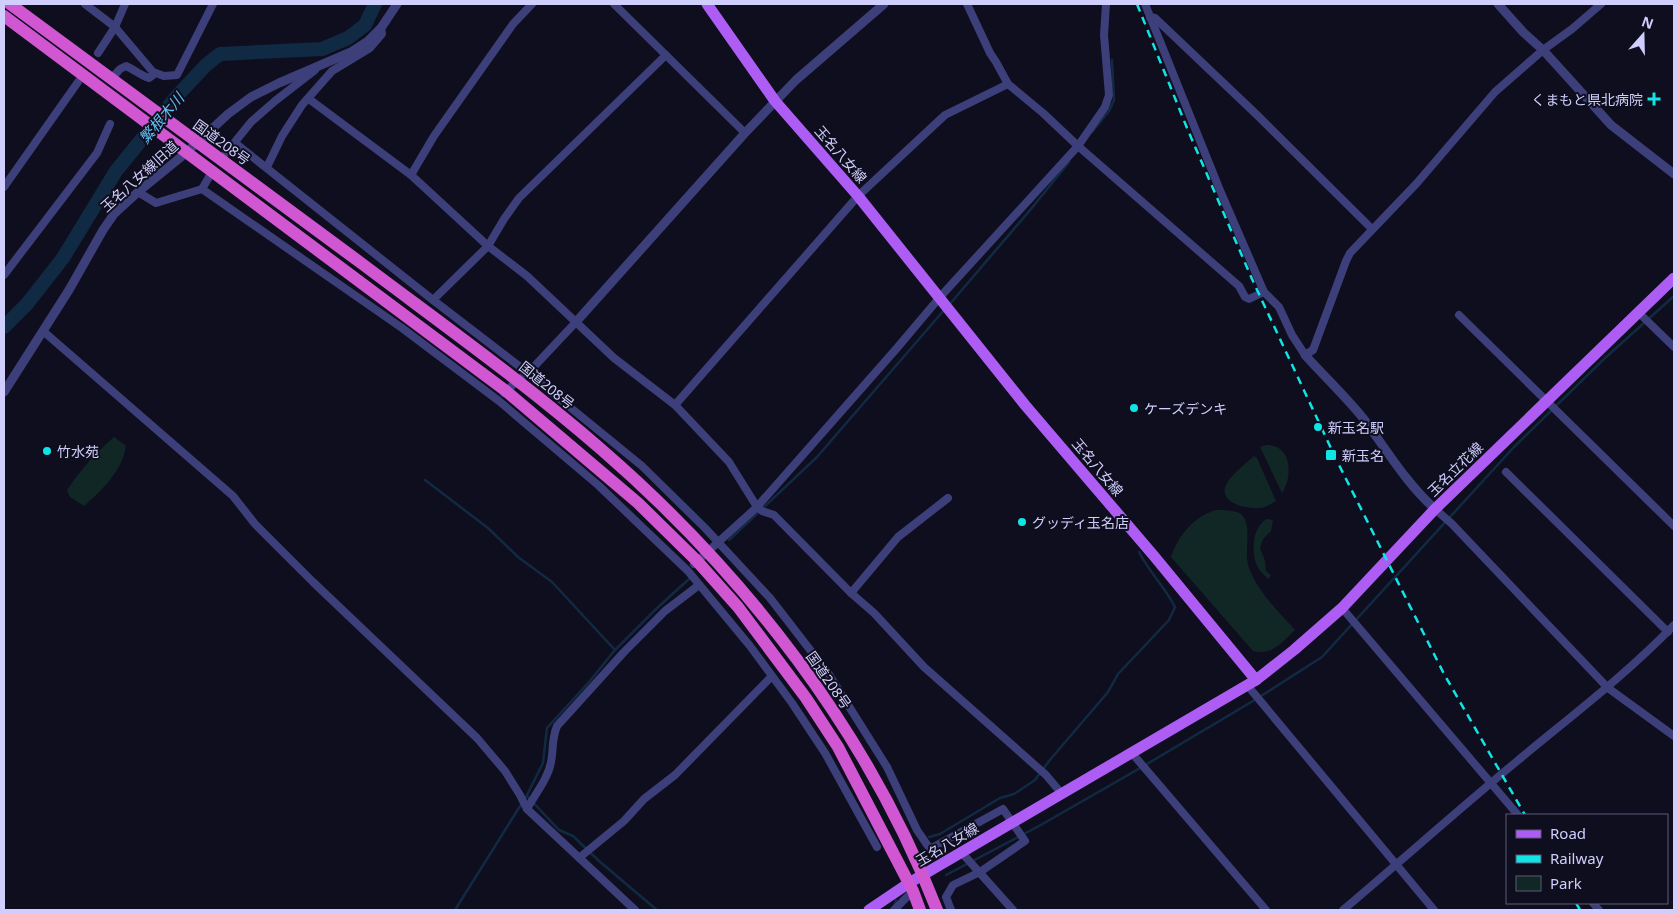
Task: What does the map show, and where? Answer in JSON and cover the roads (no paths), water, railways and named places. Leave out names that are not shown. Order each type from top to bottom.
[{"type":"highway","name":"国道208号","points":[[10,4],[150,108],[523,377],[603,451],[707,552],[765,618],[818,689],[873,775],[924,876],[937,910]]},
{"type":"highway","name":"国道208号","points":[[4,16],[181,149],[638,503],[692,566],[754,626],[806,698],[838,747],[911,887],[920,910]]},
{"type":"main road","name":"玉名八女線","points":[[707,4],[775,101],[858,196],[1025,405],[1160,563],[1252,686],[1131,752],[1012,822],[924,876],[911,887]]},
{"type":"main road","name":"玉名立花線","points":[[1252,686],[1342,608],[1440,513],[1548,401],[1642,316],[1674,278]]},
{"type":"main road","points":[[869,910],[911,887]]},
{"type":"street","points":[[84,4],[115,28],[153,72],[164,76],[177,75],[213,4]]},
{"type":"street","points":[[98,54],[115,28],[125,4]]},
{"type":"street","name":"玉名八女線旧道","points":[[4,392],[114,214],[181,149],[198,142],[228,114],[251,97],[351,52],[368,41],[381,28],[397,4]]},
{"type":"street","points":[[410,175],[434,136],[513,24],[532,4]]},
{"type":"street","points":[[614,4],[744,133]]},
{"type":"street","points":[[202,189],[502,396],[576,322],[744,133],[775,101],[796,80],[884,4]]},
{"type":"street","points":[[967,4],[990,53],[1008,84],[1238,286],[1245,297],[1249,298],[1264,292]]},
{"type":"street","points":[[876,847],[825,753],[792,703],[750,646],[699,585],[692,566],[757,506],[940,297],[1078,146],[1105,107],[1109,95],[1104,35],[1106,4]]},
{"type":"street","points":[[1144,4],[1219,188],[1264,292],[1279,307],[1292,335],[1305,355],[1361,416],[1422,497],[1452,524],[1608,688],[1674,736]]},
{"type":"street","points":[[1498,4],[1523,32],[1543,50],[1611,126],[1674,174]]},
{"type":"street","points":[[1305,355],[1313,350],[1350,253],[1417,183],[1495,92],[1543,50],[1572,29],[1601,4]]},
{"type":"street","points":[[1150,16],[1256,114],[1372,229]]},
{"type":"street","points":[[267,167],[282,136],[302,105],[309,100],[332,71],[370,48],[382,34],[381,28]]},
{"type":"street","points":[[433,300],[488,246],[519,198],[666,55]]},
{"type":"street","points":[[226,153],[251,122],[274,101],[324,64]]},
{"type":"street","points":[[111,79],[120,69],[126,66],[135,70],[141,76],[149,78],[153,75],[153,72]]},
{"type":"street","points":[[4,187],[78,82]]},
{"type":"street","points":[[675,406],[858,196],[945,115],[1008,84]]},
{"type":"street","points":[[309,100],[410,175],[488,246],[527,276],[614,358],[675,406],[729,462],[757,506],[762,511],[774,514],[851,593],[874,613],[924,667],[1046,775],[1062,794]]},
{"type":"street","points":[[4,275],[97,153],[110,124]]},
{"type":"street","points":[[235,143],[433,300],[523,377],[642,466],[705,528],[770,598],[828,673],[887,767],[916,830],[930,849],[1003,810],[1024,841],[980,872],[953,885],[946,897],[951,910]]},
{"type":"street","points":[[138,192],[156,204],[202,189],[209,176]]},
{"type":"street","points":[[1459,315],[1674,526]]},
{"type":"street","points":[[1642,316],[1674,347]]},
{"type":"street","points":[[43,331],[233,496],[255,524],[476,738],[505,771],[526,807],[635,910]]},
{"type":"street","points":[[1506,472],[1668,632]]},
{"type":"street","points":[[851,593],[898,537],[948,498]]},
{"type":"street","points":[[526,807],[547,775],[552,761],[553,736],[557,726],[631,645],[665,611],[699,585]]},
{"type":"street","points":[[1342,608],[1517,814]]},
{"type":"street","points":[[1343,910],[1491,783],[1608,688],[1674,625]]},
{"type":"street","points":[[579,858],[624,821],[644,798],[675,775],[771,677]]},
{"type":"street","points":[[1252,686],[1260,702],[1434,910]]},
{"type":"street","points":[[1131,752],[1266,910]]},
{"type":"street","points":[[962,853],[1014,910]]},
{"type":"street","points":[[894,910],[911,887]]},
{"type":"waterway","name":"繁根木川","points":[[4,327],[27,304],[63,258],[116,171],[177,96],[206,65],[220,54],[322,49],[348,38],[365,25],[375,4]]},
{"type":"waterway","points":[[1092,132],[1109,111],[1114,100],[1112,60]]},
{"type":"waterway","points":[[949,305],[1069,162]]},
{"type":"waterway","points":[[946,875],[1039,826],[1142,767],[1258,698],[1322,657],[1514,447],[1605,358],[1674,296]]},
{"type":"waterway","points":[[729,540],[817,457],[945,309]]},
{"type":"waterway","points":[[425,480],[488,528],[518,557],[552,582],[615,650]]},
{"type":"waterway","points":[[929,837],[940,834],[1000,798],[1014,794],[1035,780],[1108,692],[1118,674],[1169,620],[1175,607],[1139,552]]},
{"type":"waterway","points":[[525,799],[543,763],[547,728],[615,650],[689,579]]},
{"type":"waterway","points":[[527,796],[559,830],[573,836],[599,861],[657,910]]},
{"type":"waterway","points":[[455,910],[522,803]]},
{"type":"waterway","points":[[890,910],[894,907],[896,900]]},
{"type":"railway","points":[[1137,4],[1187,128],[1252,279],[1336,459],[1444,674],[1524,814]]},
{"type":"railway","points":[[1577,904],[1580,910]]},
{"type":"place","name":"くまもと県北病院","points":[[1654,99]]},
{"type":"place","name":"ケーズデンキ","points":[[1134,408]]},
{"type":"place","name":"新玉名駅","points":[[1318,427]]},
{"type":"place","name":"竹水苑","points":[[47,451]]},
{"type":"place","name":"新玉名","points":[[1331,455]]},
{"type":"place","name":"グッディ玉名店","points":[[1022,522]]}]
